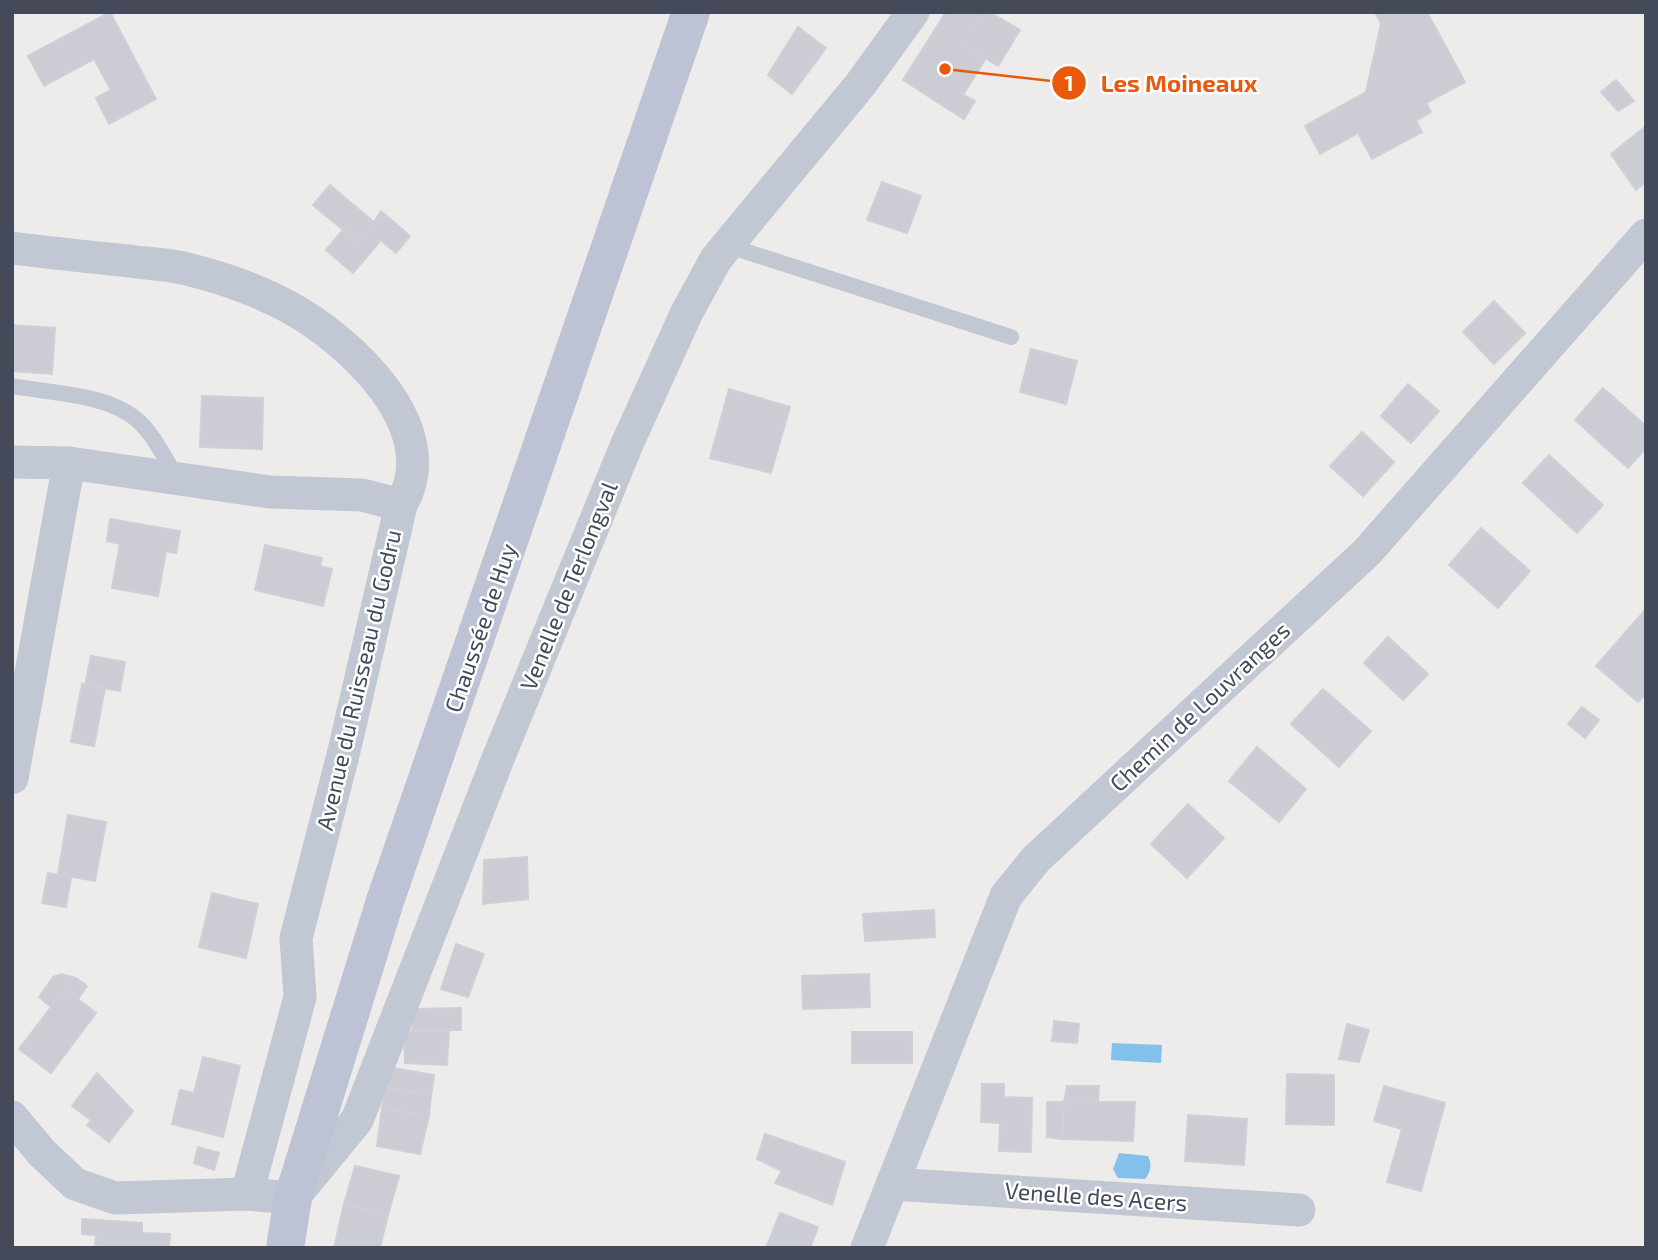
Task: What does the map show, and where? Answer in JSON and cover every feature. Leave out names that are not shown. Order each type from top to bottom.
[{"type":"main road","name":"Chaussée de Huy","points":[[285,1248],[293,1198],[385,901],[487,612],[691,12]]},
{"type":"street","name":"Venelle de Terlongval","points":[[293,1198],[357,1120],[499,755],[627,444],[687,312],[716,259],[860,85],[913,12]]},
{"type":"street","name":"Chemin de Louvranges","points":[[867,1248],[1006,896],[1036,859],[1367,552],[1646,235]]},
{"type":"street","points":[[12,248],[185,268],[286,306],[317,326],[373,375],[394,401],[406,426],[413,447],[415,468],[409,491],[401,505]]},
{"type":"street","name":"Avenue du Ruisseau du Godru","points":[[12,462],[69,463],[271,492],[362,495],[401,505],[344,751],[296,939],[300,997],[247,1194]]},
{"type":"street","points":[[12,778],[69,463]]},
{"type":"street","points":[[12,1116],[41,1153],[75,1184],[115,1198],[247,1194],[293,1198]]},
{"type":"street","name":"Venelle des Acers","points":[[892,1184],[1299,1210]]},
{"type":"lane","points":[[729,246],[1011,337]]},
{"type":"lane","points":[[12,386],[99,399],[124,412],[148,432],[177,478]]},
{"type":"water","points":[[1112,1043],[1162,1045],[1161,1063],[1111,1060]]},
{"type":"water","points":[[1119,1153],[1148,1156],[1150,1168],[1145,1179],[1118,1178],[1113,1169]]},
{"type":"building","points":[[110,12],[156,99],[109,124],[96,98],[111,90],[94,59],[44,86],[28,56]]},
{"type":"building","points":[[946,12],[983,12],[963,44],[986,58],[963,95],[975,101],[964,119],[903,80]]},
{"type":"building","points":[[983,12],[995,12],[993,14],[1020,30],[998,66],[963,44]]},
{"type":"building","points":[[1375,12],[1427,12],[1465,82],[1426,103],[1431,112],[1416,121],[1422,132],[1372,159],[1358,133],[1320,154],[1305,126],[1366,92],[1381,24]]},
{"type":"building","points":[[798,27],[826,48],[792,94],[768,75]]},
{"type":"building","points":[[1616,80],[1634,101],[1618,111],[1601,92]]},
{"type":"building","points":[[1646,126],[1646,182],[1636,190],[1611,154]]},
{"type":"building","points":[[882,182],[921,196],[907,233],[867,220]]},
{"type":"building","points":[[330,185],[375,223],[358,242],[313,205]]},
{"type":"building","points":[[381,211],[410,236],[396,253],[369,230]]},
{"type":"building","points":[[343,230],[358,242],[369,230],[381,240],[353,273],[326,250]]},
{"type":"building","points":[[1494,301],[1525,333],[1494,364],[1463,332]]},
{"type":"building","points":[[12,325],[55,328],[52,374],[12,371]]},
{"type":"building","points":[[1031,349],[1077,361],[1066,404],[1020,392]]},
{"type":"building","points":[[1408,384],[1439,411],[1411,443],[1381,416]]},
{"type":"building","points":[[1603,388],[1646,426],[1646,448],[1628,468],[1575,420]]},
{"type":"building","points":[[729,389],[790,407],[771,473],[710,458]]},
{"type":"building","points":[[202,396],[263,398],[262,449],[200,447]]},
{"type":"building","points":[[1362,432],[1394,462],[1363,496],[1330,466]]},
{"type":"building","points":[[1549,455],[1603,505],[1577,533],[1523,483]]},
{"type":"building","points":[[110,519],[180,531],[176,553],[166,551],[158,596],[112,588],[120,544],[107,541]]},
{"type":"building","points":[[1481,528],[1530,571],[1498,608],[1449,565]]},
{"type":"building","points":[[265,545],[322,558],[320,566],[332,569],[323,606],[255,590]]},
{"type":"building","points":[[1646,609],[1646,693],[1638,702],[1596,666]]},
{"type":"building","points":[[1388,637],[1428,674],[1403,700],[1364,663]]},
{"type":"building","points":[[91,656],[125,662],[120,691],[85,685]]},
{"type":"building","points":[[82,684],[105,688],[94,746],[71,742]]},
{"type":"building","points":[[1323,689],[1371,731],[1339,767],[1291,724]]},
{"type":"building","points":[[1582,707],[1599,720],[1585,738],[1568,724]]},
{"type":"building","points":[[1257,747],[1306,789],[1279,822],[1229,781]]},
{"type":"building","points":[[1188,804],[1224,838],[1187,878],[1151,844]]},
{"type":"building","points":[[68,815],[106,822],[95,881],[58,874]]},
{"type":"building","points":[[527,857],[528,899],[483,904],[484,860]]},
{"type":"building","points":[[48,873],[71,877],[66,907],[42,903]]},
{"type":"building","points":[[212,893],[258,904],[246,958],[199,947]]},
{"type":"building","points":[[934,910],[935,937],[865,941],[863,914]]},
{"type":"building","points":[[456,944],[484,954],[468,997],[441,989]]},
{"type":"building","points":[[61,974],[76,978],[87,986],[78,999],[65,989],[51,1007],[39,997],[53,977]]},
{"type":"building","points":[[869,974],[870,1007],[803,1009],[802,976]]},
{"type":"building","points":[[65,989],[96,1013],[51,1073],[19,1049]]},
{"type":"building","points":[[461,1008],[461,1030],[412,1031],[413,1009]]},
{"type":"building","points":[[1054,1021],[1079,1024],[1077,1043],[1052,1041]]},
{"type":"building","points":[[1347,1024],[1369,1030],[1359,1062],[1339,1059]]},
{"type":"building","points":[[404,1031],[449,1031],[447,1065],[405,1063]]},
{"type":"building","points":[[852,1032],[912,1032],[912,1063],[852,1063]]},
{"type":"building","points":[[203,1057],[240,1066],[223,1137],[172,1124],[180,1090],[194,1093]]},
{"type":"building","points":[[388,1067],[434,1075],[431,1095],[386,1087]]},
{"type":"building","points":[[97,1073],[133,1111],[109,1142],[87,1125],[91,1120],[72,1106]]},
{"type":"building","points":[[1287,1074],[1334,1075],[1334,1125],[1286,1124]]},
{"type":"building","points":[[982,1084],[1004,1084],[1004,1097],[1032,1098],[1031,1152],[999,1151],[1000,1123],[981,1122]]},
{"type":"building","points":[[1067,1086],[1099,1086],[1098,1102],[1064,1102]]},
{"type":"building","points":[[1384,1086],[1445,1103],[1421,1191],[1387,1182],[1402,1129],[1374,1121]]},
{"type":"building","points":[[386,1087],[431,1095],[429,1116],[382,1108]]},
{"type":"building","points":[[1047,1102],[1064,1102],[1062,1139],[1047,1137]]},
{"type":"building","points":[[1064,1102],[1135,1102],[1133,1141],[1062,1139]]},
{"type":"building","points":[[382,1108],[429,1116],[420,1154],[377,1146]]},
{"type":"building","points":[[1188,1115],[1247,1119],[1244,1165],[1185,1161]]},
{"type":"building","points":[[765,1134],[845,1162],[832,1205],[775,1183],[782,1171],[757,1159]]},
{"type":"building","points":[[198,1147],[219,1153],[214,1170],[194,1163]]},
{"type":"building","points":[[355,1166],[399,1176],[388,1215],[344,1204]]},
{"type":"building","points":[[344,1204],[388,1215],[380,1248],[334,1248]]},
{"type":"building","points":[[780,1213],[818,1227],[810,1248],[766,1248]]},
{"type":"building","points":[[82,1219],[142,1223],[142,1233],[170,1234],[169,1248],[95,1248],[96,1235],[82,1234]]},
{"type":"place","name":"Les Moineaux","points":[[945,69]]}]
